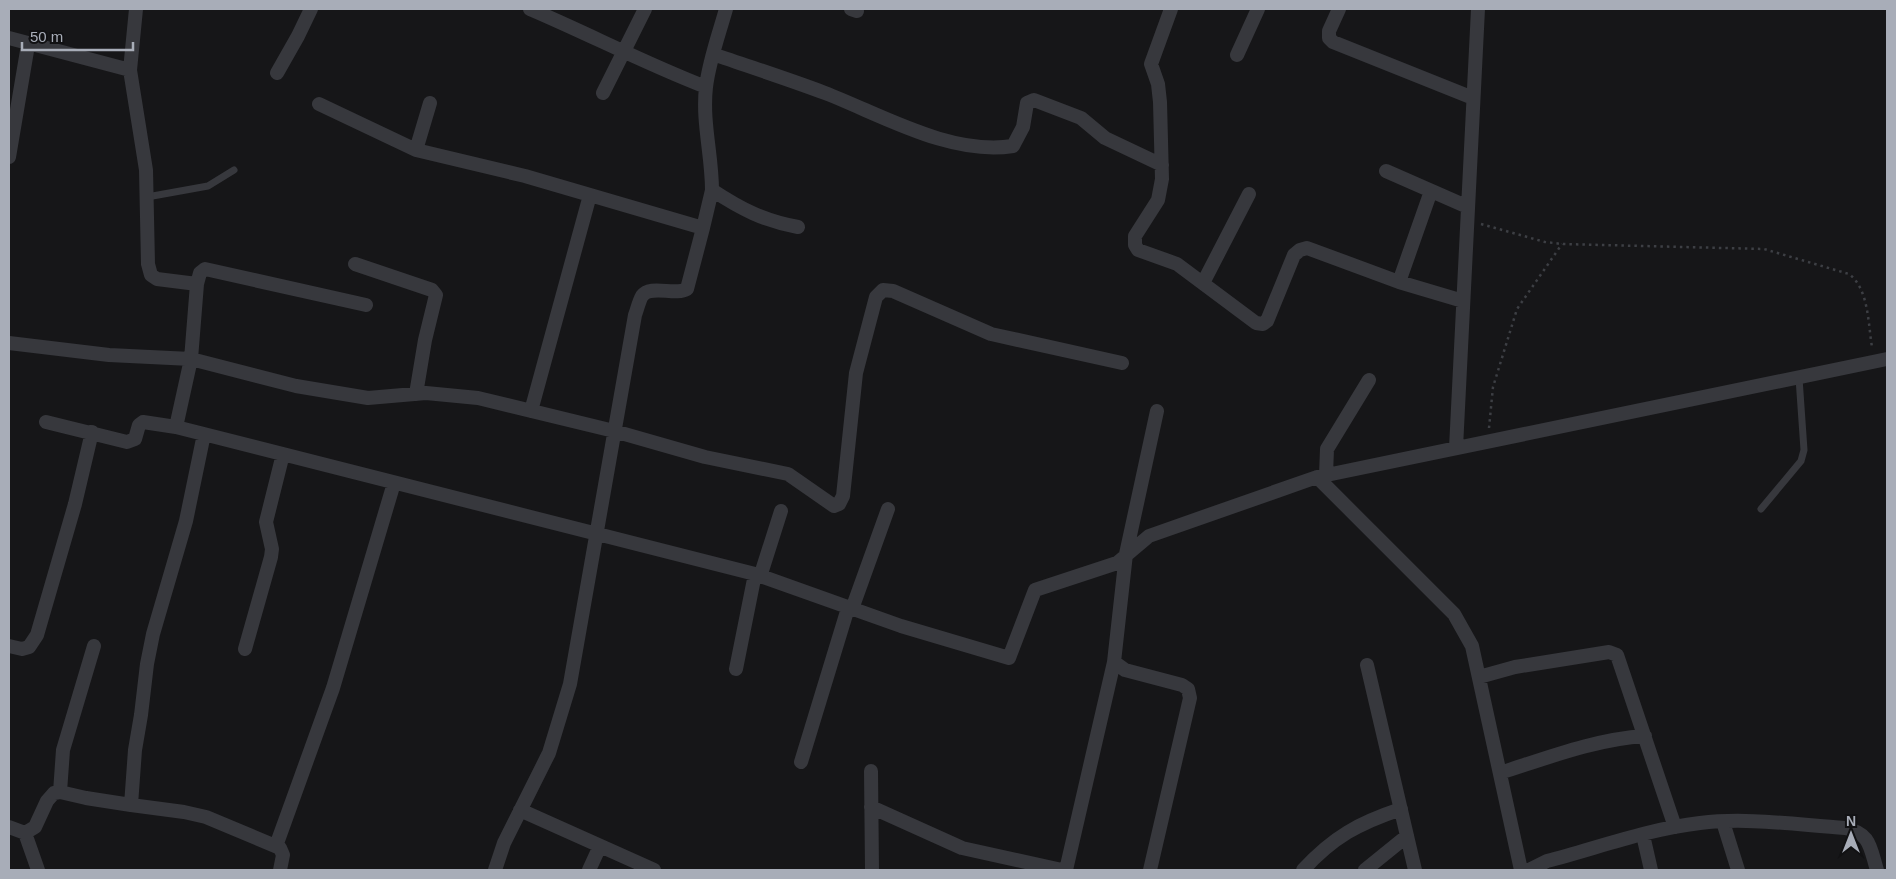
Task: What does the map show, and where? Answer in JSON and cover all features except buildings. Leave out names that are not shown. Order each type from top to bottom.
[{"type":"street","points":[[136,9],[130,70],[146,170],[148,264],[151,275],[157,279],[197,284]]},
{"type":"street","points":[[277,73],[311,9]]},
{"type":"street","points":[[530,9],[623,50],[664,71],[706,87]]},
{"type":"street","points":[[603,93],[645,9]]},
{"type":"street","points":[[495,870],[504,842],[549,753],[570,684],[627,357],[642,296],[649,291],[674,293],[687,289],[712,190],[712,168],[706,138],[706,87],[726,9]]},
{"type":"street","points":[[1171,9],[1151,64],[1158,84],[1160,102],[1162,179],[1158,200],[1135,236],[1135,245],[1146,254],[1165,258],[1177,264],[1256,324],[1263,324],[1267,321],[1294,256],[1300,250],[1307,248],[1399,282],[1463,301]]},
{"type":"street","points":[[1237,55],[1258,9]]},
{"type":"street","points":[[1338,9],[1329,31],[1329,38],[1333,42],[1473,98]]},
{"type":"street","points":[[1456,448],[1478,9]]},
{"type":"street","points":[[9,38],[130,70]]},
{"type":"street","points":[[9,157],[28,44]]},
{"type":"street","points":[[713,54],[822,92],[953,143],[987,147],[1013,146],[1023,127],[1027,103],[1034,100],[1081,118],[1105,138],[1162,165]]},
{"type":"street","points":[[416,150],[430,102]]},
{"type":"street","points":[[319,104],[416,150],[525,176],[702,228]]},
{"type":"street","points":[[1386,171],[1431,191],[1468,214]]},
{"type":"street","points":[[712,190],[739,207],[772,223],[798,227]]},
{"type":"street","points":[[1399,282],[1431,191]]},
{"type":"street","points":[[1203,283],[1250,194]]},
{"type":"street","points":[[531,411],[590,195]]},
{"type":"street","points":[[355,264],[432,290],[436,295],[425,340],[416,394]]},
{"type":"street","points":[[176,427],[191,359],[197,284],[200,273],[205,269],[366,305]]},
{"type":"street","points":[[9,343],[109,355],[191,359],[296,386],[368,398],[416,394],[478,398],[614,431],[705,457],[788,474],[830,504],[839,504],[842,496],[857,364],[876,297],[883,290],[893,291],[991,334],[1122,363]]},
{"type":"street","points":[[46,422],[130,442],[135,439],[139,425],[143,422],[176,427],[757,576],[850,608],[1009,658],[1035,590],[1116,563],[1148,536],[1321,476],[1881,361]]},
{"type":"street","points":[[1321,476],[1327,449],[1368,380]]},
{"type":"street","points":[[871,807],[962,848],[1024,866],[1064,870],[1114,662],[1126,554],[1157,411]]},
{"type":"street","points":[[9,646],[22,649],[29,647],[37,635],[75,504],[92,432]]},
{"type":"street","points":[[131,805],[135,750],[141,715],[146,664],[186,521],[204,434]]},
{"type":"street","points":[[245,649],[271,556],[272,549],[266,522],[283,454]]},
{"type":"street","points":[[1321,476],[1454,614],[1472,646],[1521,870]]},
{"type":"street","points":[[276,846],[334,688],[394,483]]},
{"type":"street","points":[[801,762],[850,608],[888,509]]},
{"type":"street","points":[[736,669],[757,576],[780,511]]},
{"type":"street","points":[[60,792],[63,750],[94,646]]},
{"type":"street","points":[[1479,677],[1515,668],[1609,652],[1616,655],[1620,659],[1675,827]]},
{"type":"street","points":[[1114,662],[1125,670],[1182,685],[1188,689],[1190,698],[1150,870]]},
{"type":"street","points":[[1367,665],[1415,870]]},
{"type":"street","points":[[1500,773],[1551,757],[1624,738],[1645,736]]},
{"type":"street","points":[[871,771],[872,870]]},
{"type":"street","points":[[25,833],[34,827],[47,801],[54,793],[60,792],[86,798],[206,817],[280,848],[283,855],[280,870]]},
{"type":"street","points":[[1303,870],[1321,850],[1338,836],[1401,809]]},
{"type":"street","points":[[520,810],[654,870]]},
{"type":"street","points":[[1724,822],[1738,870]]},
{"type":"street","points":[[1529,870],[1547,862],[1675,827],[1724,822],[1835,827],[1857,830],[1866,837],[1877,870]]},
{"type":"street","points":[[9,827],[25,833]]},
{"type":"street","points":[[25,833],[34,866]]},
{"type":"street","points":[[1643,835],[1651,870]]},
{"type":"street","points":[[1365,870],[1407,836]]},
{"type":"street","points":[[590,870],[600,846]]},
{"type":"lane","points":[[146,196],[208,186],[234,170]]},
{"type":"lane","points":[[1761,509],[1801,462],[1804,450],[1799,378]]},
{"type":"path","points":[[1468,214],[1545,242],[1757,249],[1849,274],[1858,280],[1862,289],[1881,361]]},
{"type":"path","points":[[1488,442],[1493,387],[1517,309],[1562,244]]}]
